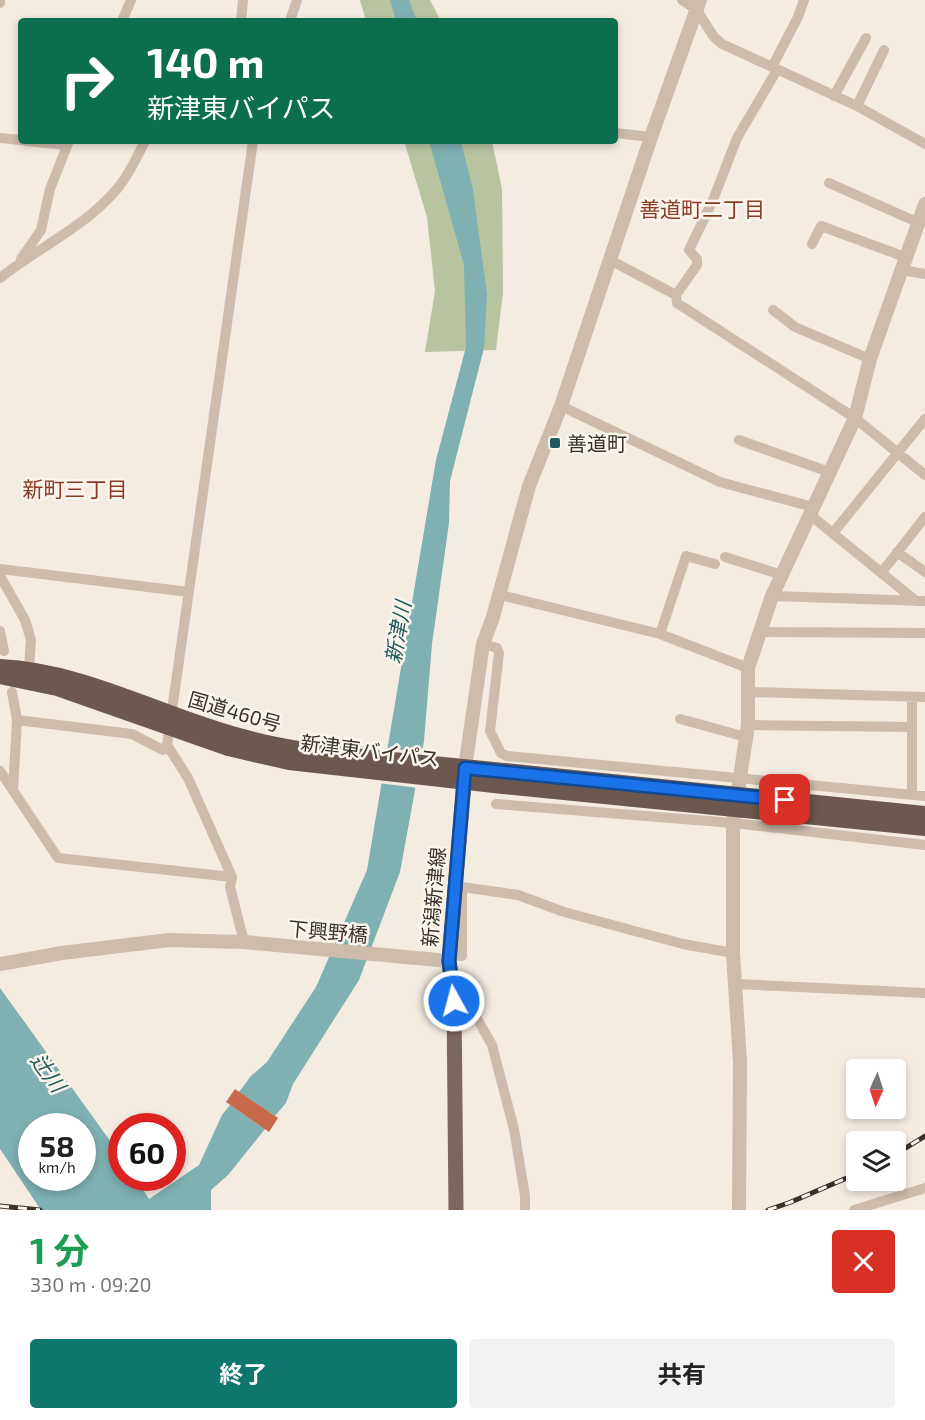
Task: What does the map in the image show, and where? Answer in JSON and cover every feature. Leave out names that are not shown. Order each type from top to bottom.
[{"type":"highway","name":"国道460号","points":[[2,659],[93,685],[169,730],[270,744],[363,764],[464,775]]},
{"type":"highway","points":[[0,676],[57,688],[169,730]]},
{"type":"highway","name":"新津東バイパス","points":[[464,775],[925,814]]},
{"type":"highway","name":"新津東バイパス","points":[[504,778],[925,828]]},
{"type":"main road","name":"新潟新津線","points":[[456,1210],[454,1001],[449,958],[464,775]]},
{"type":"street","points":[[123,18],[131,0]]},
{"type":"street","points":[[241,18],[243,0]]},
{"type":"street","points":[[291,18],[297,0]]},
{"type":"street","points":[[681,0],[698,4]]},
{"type":"street","points":[[804,0],[775,68],[737,138],[713,200],[689,250],[697,259],[697,265],[676,295],[676,303],[855,418],[925,475]]},
{"type":"street","points":[[698,4],[714,37],[722,44],[857,106],[925,144]]},
{"type":"street","points":[[464,775],[483,644],[500,595],[529,486],[561,406],[698,4]]},
{"type":"street","points":[[834,96],[866,38]]},
{"type":"street","points":[[857,106],[884,50]]},
{"type":"street","points":[[618,133],[651,137]]},
{"type":"street","points":[[0,138],[18,140]]},
{"type":"street","points":[[17,264],[41,230],[50,189],[68,144]]},
{"type":"street","points":[[0,278],[92,214],[117,189],[130,171],[144,144]]},
{"type":"street","points":[[16,720],[132,734],[163,750],[169,730],[253,144]]},
{"type":"street","points":[[829,183],[917,222]]},
{"type":"street","points":[[739,1210],[740,1062],[733,953],[733,823],[747,731],[748,668],[772,596],[855,418],[870,359],[925,204]]},
{"type":"street","points":[[812,244],[821,226],[925,274]]},
{"type":"street","points":[[610,260],[676,295]]},
{"type":"street","points":[[773,310],[795,327],[870,359]]},
{"type":"street","points":[[561,406],[720,482],[811,510],[833,533],[920,601]]},
{"type":"street","points":[[833,533],[925,419]]},
{"type":"street","points":[[739,440],[829,472]]},
{"type":"street","points":[[882,572],[925,517]]},
{"type":"street","points":[[897,552],[925,572]]},
{"type":"street","points":[[660,634],[686,556],[715,564]]},
{"type":"street","points":[[725,557],[782,575]]},
{"type":"street","points":[[0,569],[189,592]]},
{"type":"street","points":[[0,576],[25,620],[31,640],[29,668]]},
{"type":"street","points":[[500,595],[660,634],[748,668]]},
{"type":"street","points":[[772,596],[920,601]]},
{"type":"street","points":[[0,631],[2,659]]},
{"type":"street","points":[[759,632],[925,633]]},
{"type":"street","points":[[483,644],[497,648],[499,653],[490,731],[501,753],[507,756],[925,796]]},
{"type":"street","points":[[12,692],[16,720],[14,790]]},
{"type":"street","points":[[749,692],[925,697]]},
{"type":"street","points":[[912,697],[912,795]]},
{"type":"street","points":[[680,719],[747,731],[912,727]]},
{"type":"street","points":[[169,730],[232,877],[230,887],[244,942]]},
{"type":"street","points":[[0,771],[58,858],[232,877]]},
{"type":"street","points":[[496,804],[733,823],[925,844]]},
{"type":"street","points":[[449,958],[462,956],[462,887],[518,895],[564,912],[682,944],[733,953]]},
{"type":"street","name":"下興野橋","points":[[0,964],[62,953],[169,940],[244,942],[379,956],[449,958]]},
{"type":"street","points":[[736,984],[925,993]]},
{"type":"street","points":[[454,1001],[475,1015],[492,1045],[514,1129],[525,1196],[525,1210]]},
{"type":"street","points":[[854,1210],[885,1206],[925,1188]]},
{"type":"green space","points":[[360,0],[430,0],[439,18],[365,18]]},
{"type":"green space","points":[[405,144],[493,144],[502,189],[503,293],[496,350],[425,352],[435,291],[427,217]]},
{"type":"water","points":[[390,0],[409,0],[416,18],[395,18]]},
{"type":"water","points":[[430,144],[462,144],[473,190],[487,294],[484,348],[450,481],[449,523],[432,644],[424,741],[400,872],[359,980],[293,1084],[286,1103],[275,1116],[239,1092],[251,1076],[267,1062],[316,987],[367,870],[436,460],[466,347],[464,265]]},
{"type":"water","name":"辻川","points":[[0,988],[90,1113],[18,1113],[18,1176],[0,1149]]},
{"type":"water","points":[[230,1105],[265,1129],[228,1175],[211,1190],[211,1210],[41,1210],[28,1191],[96,1191],[96,1121],[108,1138],[108,1191],[144,1191],[149,1199],[161,1191],[186,1191],[186,1174],[199,1165],[222,1115]]},
{"type":"pier","points":[[384,748],[425,752],[419,788],[378,783]]},
{"type":"building","points":[[235,1089],[278,1118],[269,1132],[226,1102]]},
{"type":"railway","points":[[906,1148],[925,1136]]},
{"type":"railway","points":[[768,1210],[846,1178]]},
{"type":"railway","points":[[0,1206],[40,1210]]},
{"type":"place","name":"善道町","points":[[555,443]]},
{"type":"district","name":"善道町二丁目","points":[[702,208]]},
{"type":"district","name":"新町三丁目","points":[[75,488]]},
{"type":"route","points":[[454,1001],[449,961],[465,768],[785,800]]},
{"type":"water label","name":"新津川","points":[[397,632]]}]
